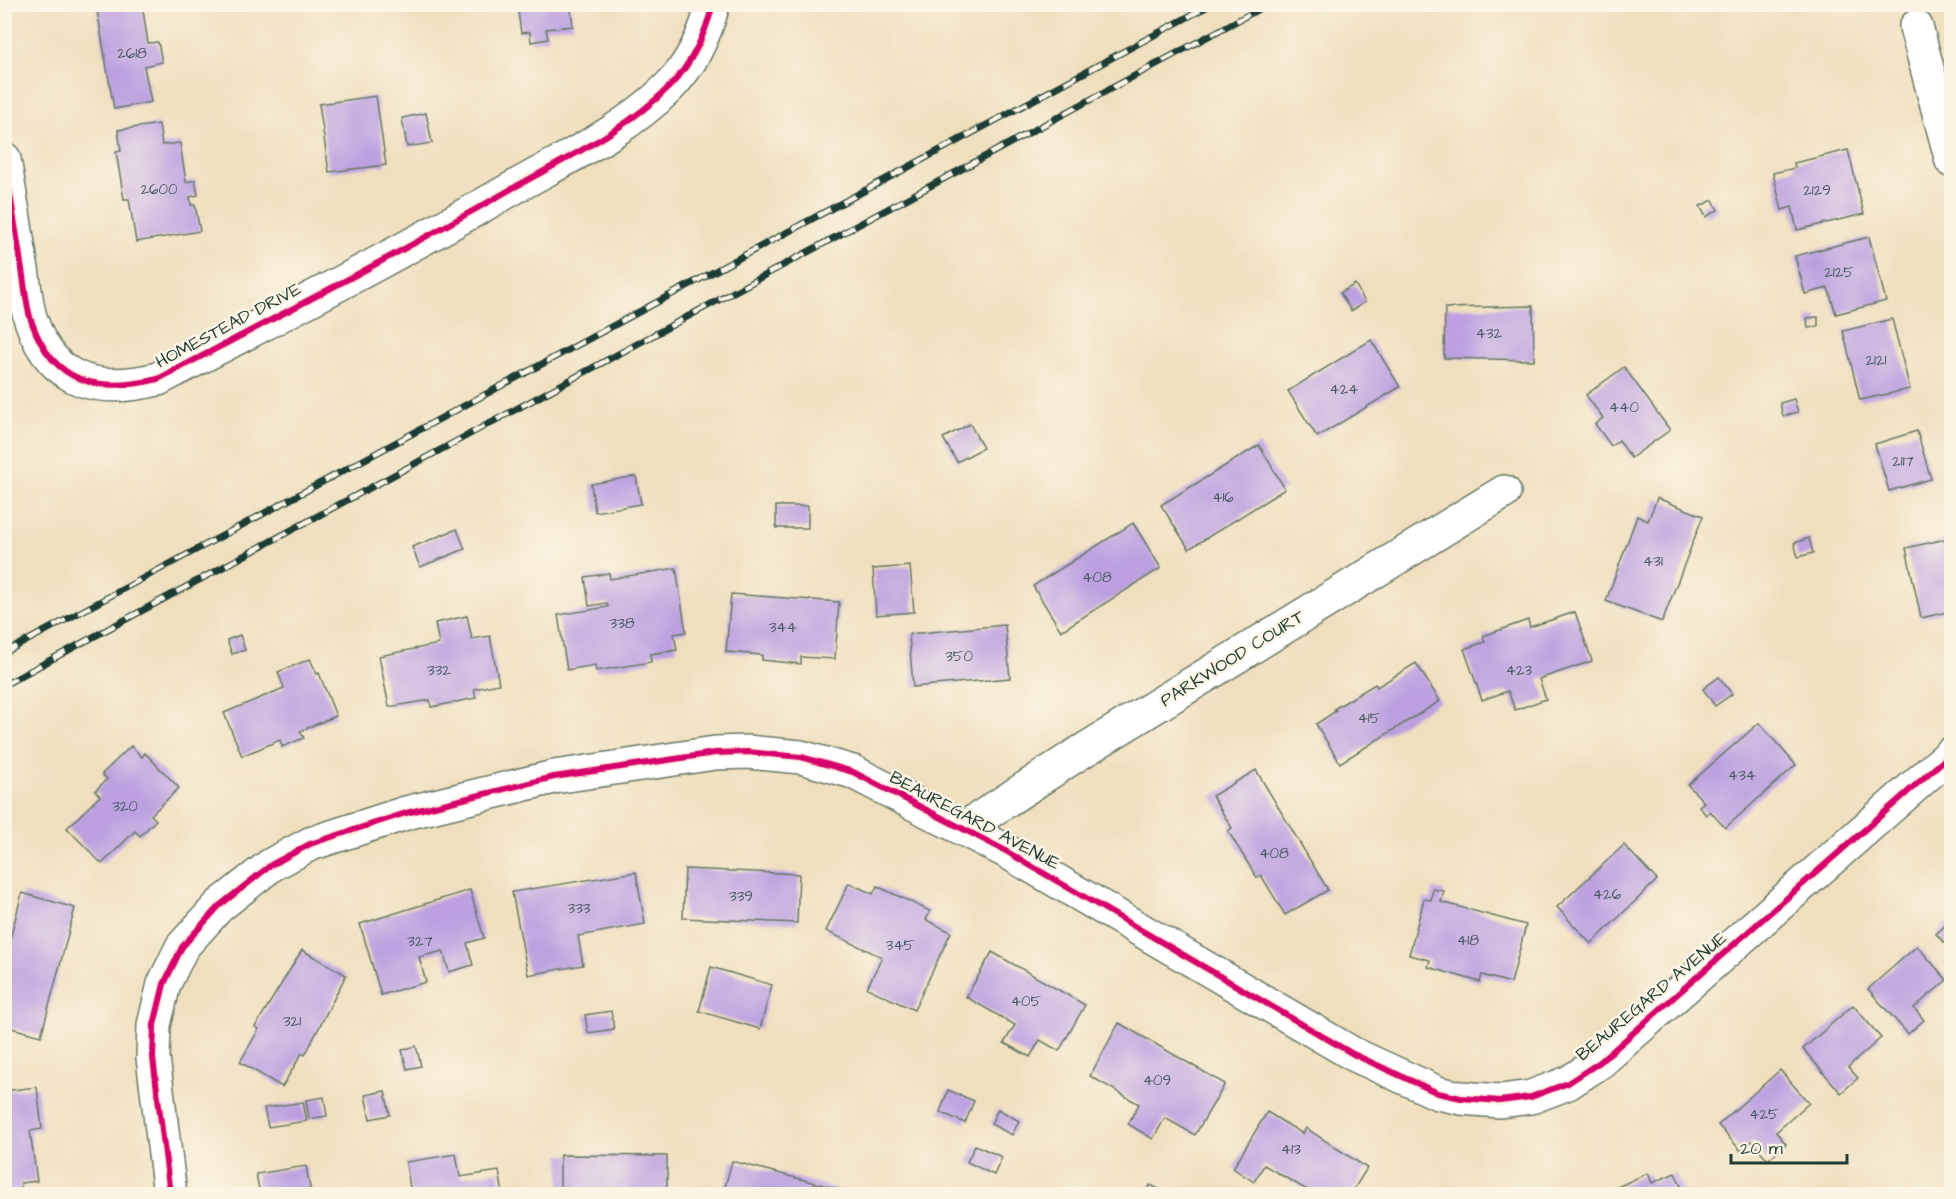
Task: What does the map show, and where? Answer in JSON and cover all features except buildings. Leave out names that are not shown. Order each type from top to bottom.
[{"type":"street","name":"HOMESTEAD DRIVE","points":[[4,159],[31,320],[41,346],[60,367],[84,381],[127,386],[158,380],[431,235],[630,121],[669,87],[690,61],[707,27],[713,4]]},
{"type":"street","points":[[1916,27],[1952,161]]},
{"type":"street","name":"PARKWOOD COURT","points":[[963,829],[1083,751],[1504,492]]},
{"type":"street","name":"BEAUREGARD AVENUE","points":[[170,1194],[153,1058],[154,1025],[164,984],[182,947],[219,906],[271,865],[309,844],[406,813],[554,777],[715,753],[747,752],[801,757],[853,772],[1004,850],[1353,1054],[1438,1093],[1461,1098],[1500,1101],[1531,1097],[1568,1083],[1600,1062],[1952,753]]},
{"type":"railway","points":[[4,653],[1212,4]]},
{"type":"railway","points":[[4,685],[1268,4]]},
{"type":"cycle path","points":[[4,159],[28,309],[41,344],[66,372],[82,380],[117,385],[158,379],[381,262],[574,154],[634,117],[669,87],[684,69],[706,27],[713,4]]},
{"type":"cycle path","points":[[170,1194],[153,1058],[154,1025],[164,984],[182,947],[219,906],[271,865],[310,844],[406,813],[554,777],[715,753],[747,752],[801,757],[853,772],[1004,850],[1353,1054],[1438,1093],[1461,1098],[1500,1101],[1531,1097],[1568,1083],[1600,1062],[1952,753]]}]
